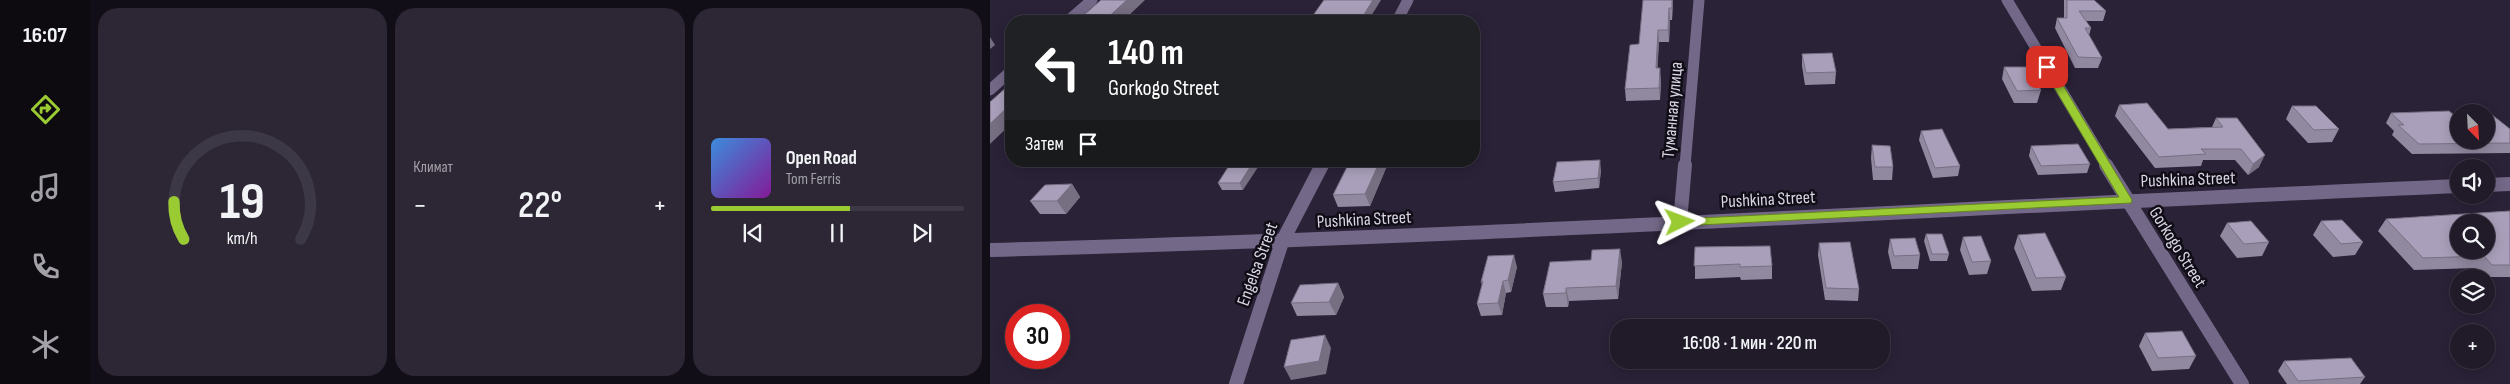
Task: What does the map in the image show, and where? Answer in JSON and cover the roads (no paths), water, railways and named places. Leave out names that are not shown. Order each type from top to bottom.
[{"type":"street","points":[[1075,15],[1092,0]]},
{"type":"street","points":[[1400,15],[1408,0]]},
{"type":"street","name":"Туманная улица","points":[[1680,222],[1699,0]]},
{"type":"street","name":"Gorkogo Street","points":[[2008,0],[2127,200],[2242,384]]},
{"type":"street","points":[[990,90],[1005,77]]},
{"type":"street","name":"Engelsa Street","points":[[1236,384],[1282,242],[1321,167]]},
{"type":"street","points":[[2495,185],[2510,184]]},
{"type":"street","name":"Pushkina Street","points":[[990,250],[1282,242],[2127,200],[2450,186]]}]
